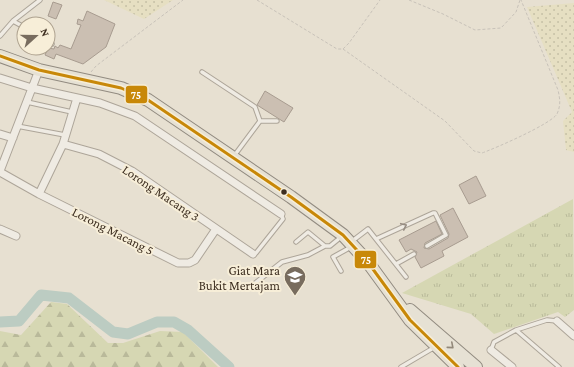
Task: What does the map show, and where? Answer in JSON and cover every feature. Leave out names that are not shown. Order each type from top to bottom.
[{"type":"main road","points":[[0,56],[39,70],[86,79],[121,88],[148,100],[233,157],[349,241],[394,297],[410,320],[458,367]]},
{"type":"main road","points":[[394,297],[476,367]]},
{"type":"street","points":[[0,171],[39,70]]},
{"type":"street","points":[[0,78],[32,88],[100,103],[135,116],[281,214]]},
{"type":"street","points":[[39,194],[63,144],[77,98]]},
{"type":"street","points":[[0,134],[13,138]]},
{"type":"street","name":"Lorong Macang 3","points":[[63,144],[99,154],[132,171],[252,254]]},
{"type":"street","name":"Lorong Macang 5","points":[[0,171],[39,194],[178,263],[189,264],[195,260],[216,230]]},
{"type":"street","points":[[0,229],[16,236]]},
{"type":"street","points":[[557,321],[574,336]]},
{"type":"street","points":[[491,350],[512,367]]},
{"type":"lane","points":[[0,36],[13,21],[39,0]]},
{"type":"lane","points":[[202,72],[255,107],[260,121]]},
{"type":"lane","points":[[27,102],[72,112]]},
{"type":"lane","points":[[260,121],[277,121]]},
{"type":"lane","points":[[233,157],[260,121]]},
{"type":"lane","points":[[17,126],[65,135]]},
{"type":"lane","points":[[376,239],[435,213],[446,235],[427,246]]},
{"type":"lane","points":[[252,254],[256,253],[283,219],[281,214]]},
{"type":"lane","points":[[341,271],[333,258],[349,241],[368,229],[406,277]]},
{"type":"lane","points":[[296,242],[308,232],[328,246],[336,254]]},
{"type":"lane","points":[[254,284],[282,262],[308,255],[328,246],[349,241]]},
{"type":"lane","points":[[396,264],[414,254]]},
{"type":"lane","points":[[491,350],[494,342],[516,330],[547,320],[557,321]]},
{"type":"lane","points":[[516,330],[559,367]]},
{"type":"lane","points":[[401,367],[436,347]]},
{"type":"path","points":[[86,79],[96,66],[183,0]]},
{"type":"path","points":[[257,0],[337,49],[343,49],[445,121],[474,151],[482,153],[543,125],[556,116],[561,104],[558,90],[520,0]]},
{"type":"path","points":[[343,49],[380,0]]},
{"type":"path","points":[[410,0],[475,30],[501,28],[516,12],[520,0]]},
{"type":"shaded area","points":[[104,0],[173,0],[144,19]]},
{"type":"shaded area","points":[[574,3],[574,152],[566,150],[563,121],[572,112],[527,7]]},
{"type":"green space","points":[[573,199],[574,310],[565,317],[558,312],[494,334],[471,314],[402,293]]},
{"type":"green space","points":[[51,302],[67,304],[108,343],[123,343],[160,331],[183,332],[218,367],[0,367],[0,331],[21,335]]},
{"type":"building","points":[[53,2],[62,5],[56,19],[56,16],[48,16]]},
{"type":"building","points":[[87,11],[115,24],[106,47],[83,64],[56,54],[56,47],[58,48],[60,45],[71,49],[81,25],[77,24],[78,19],[83,21]]},
{"type":"building","points":[[47,56],[55,56],[54,59]]},
{"type":"building","points":[[265,91],[293,108],[284,122],[257,105]]},
{"type":"building","points":[[476,176],[486,196],[469,204],[459,185]]},
{"type":"building","points":[[453,208],[468,237],[442,251],[444,256],[421,268],[415,257],[417,252],[411,249],[406,252],[399,240],[436,221],[442,234],[425,243],[424,248],[429,249],[448,238],[449,234],[440,215]]},
{"type":"waterway","points":[[0,322],[19,321],[41,295],[69,298],[113,332],[128,334],[157,322],[174,322],[188,330],[229,367]]},
{"type":"transit line","name":"75","points":[[0,56],[39,70],[121,88],[148,100],[291,197],[343,235],[367,261],[410,320],[458,367]]},
{"type":"place","name":"Giat Mara Bukit Mertajam","points":[[295,296]]}]
